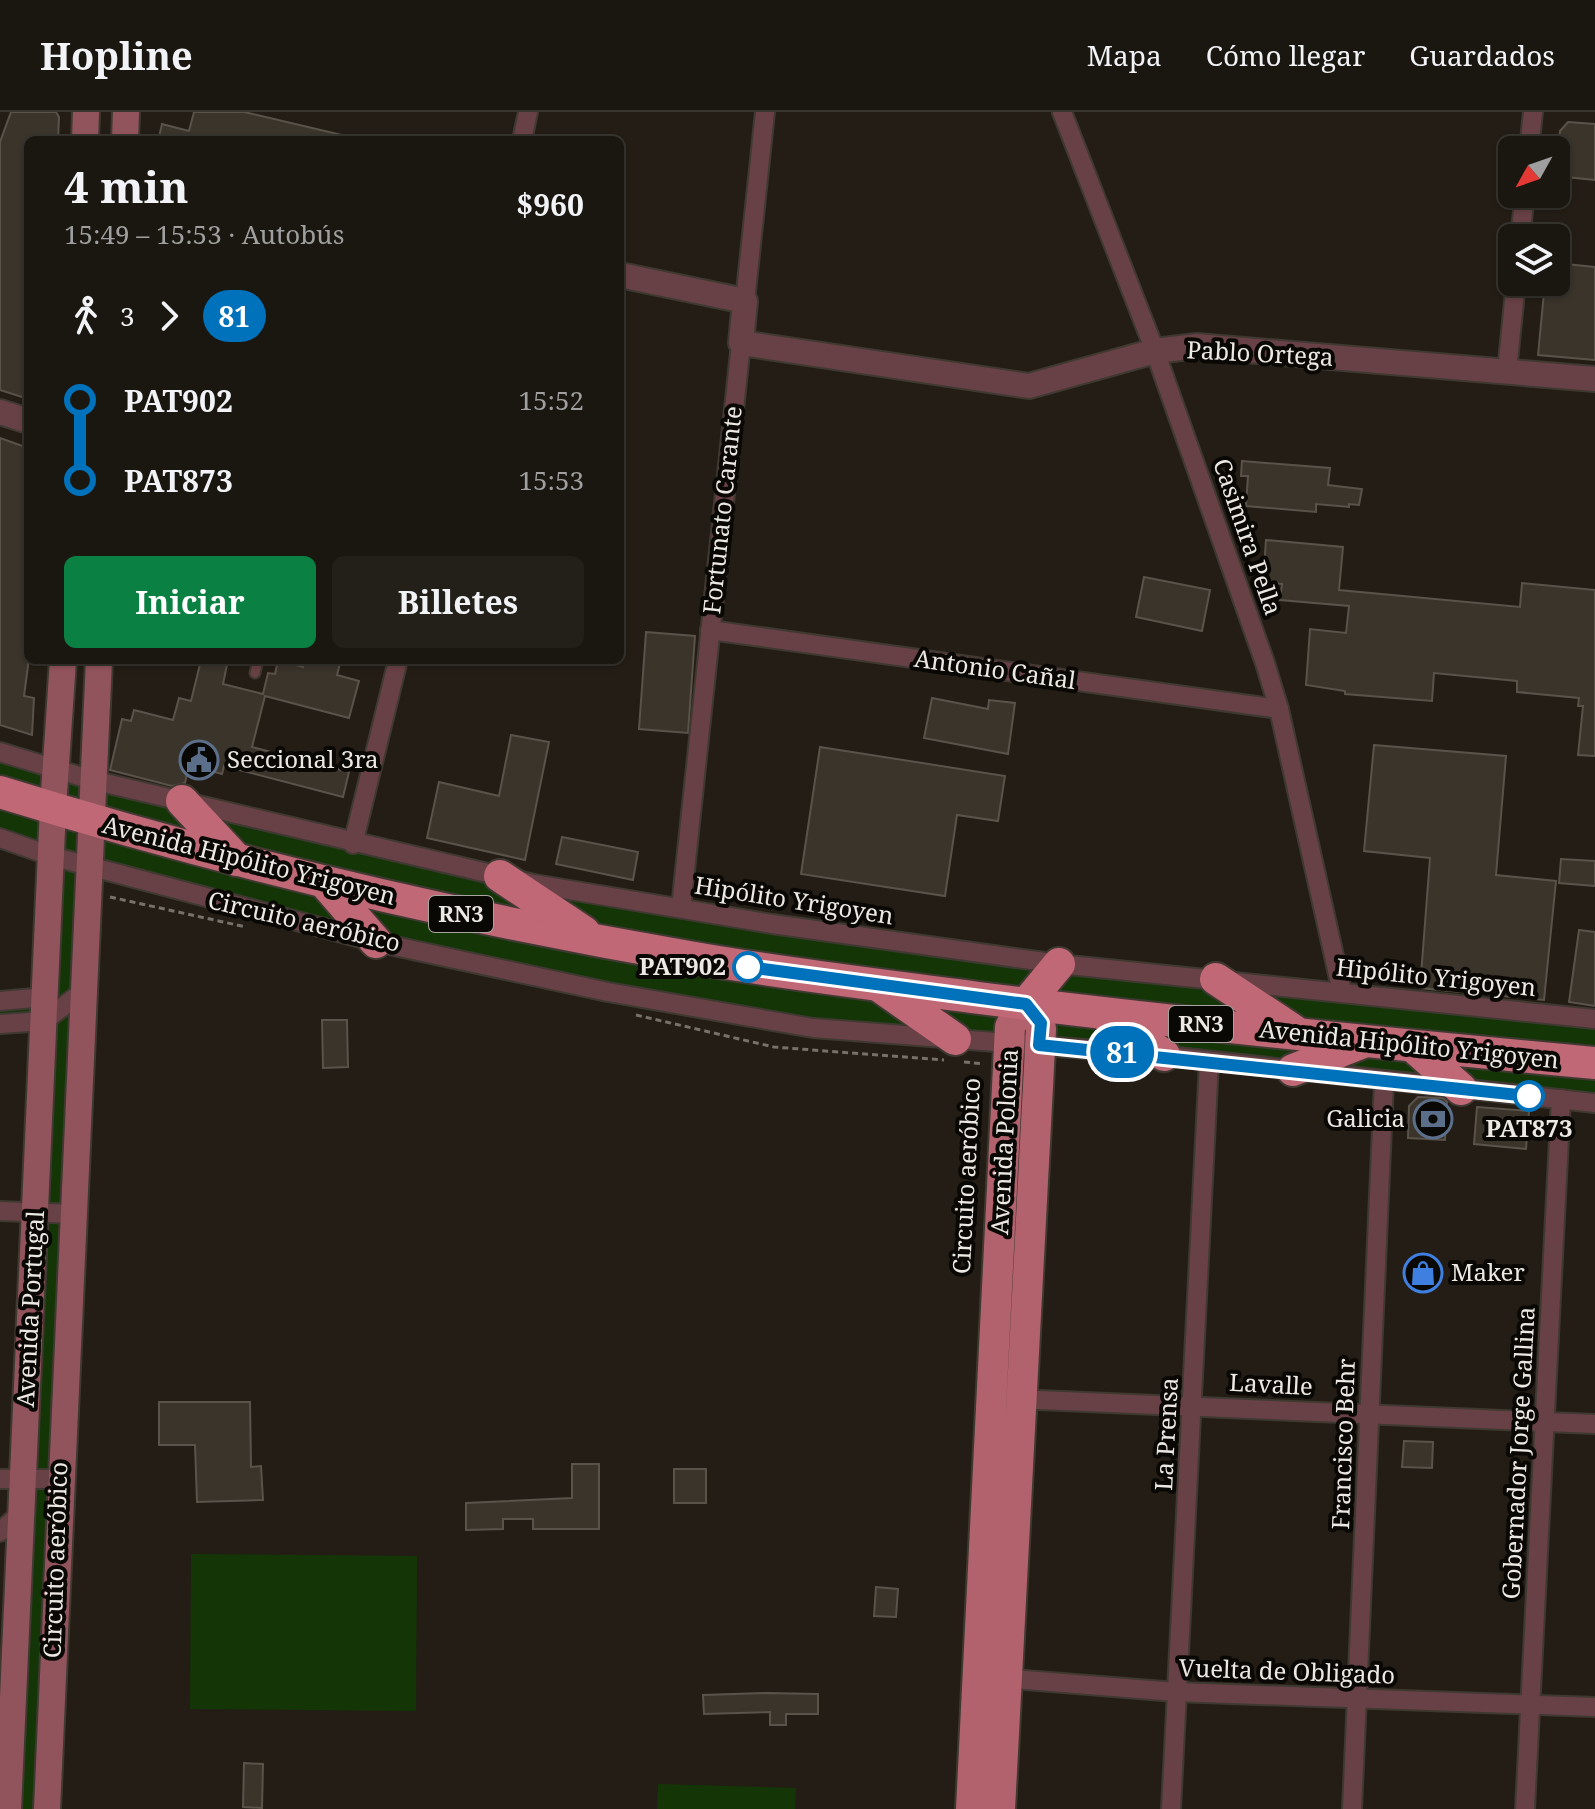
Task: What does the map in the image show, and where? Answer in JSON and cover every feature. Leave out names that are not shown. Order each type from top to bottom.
[{"type":"highway","name":"Avenida Hipólito Yrigoyen","points":[[0,792],[91,820],[325,883],[597,941],[880,986],[1104,1015],[1595,1063]]},
{"type":"highway","points":[[182,801],[237,860]]},
{"type":"highway","points":[[500,876],[597,941]]},
{"type":"highway","points":[[325,883],[376,942]]},
{"type":"highway","points":[[1026,1004],[1059,964]]},
{"type":"highway","points":[[1216,979],[1299,1034]]},
{"type":"highway","points":[[880,986],[953,1054]]},
{"type":"highway","points":[[1104,1015],[1164,1055]]},
{"type":"highway","points":[[1293,1070],[1367,1041]]},
{"type":"highway","points":[[1414,1047],[1461,1089]]},
{"type":"main road","points":[[85,136],[86,112]]},
{"type":"main road","points":[[125,136],[126,112]]},
{"type":"main road","name":"Avenida Portugal","points":[[8,1809],[9,1564],[21,1513],[11,1479],[36,1212],[53,808],[63,664]]},
{"type":"main road","name":"Avenida Portugal","points":[[47,1809],[99,664]]},
{"type":"main road","name":"Avenida Polonia","points":[[1000,1809],[992,1678],[1005,1398],[1012,1021],[1026,1004]]},
{"type":"main road","name":"Avenida Polonia","points":[[971,1809],[992,1678]]},
{"type":"street","points":[[523,136],[528,112]]},
{"type":"street","name":"Fortunato Carante","points":[[681,908],[765,112]]},
{"type":"street","name":"Casimira Pella","points":[[1062,112],[1155,351],[1237,579],[1279,709],[1342,992]]},
{"type":"street","points":[[1530,136],[1533,112]]},
{"type":"street","points":[[624,276],[745,301]]},
{"type":"street","points":[[1507,371],[1515,296]]},
{"type":"street","name":"Pablo Ortega","points":[[741,343],[1029,386],[1155,351],[1197,346],[1595,379]]},
{"type":"street","points":[[0,412],[24,420]]},
{"type":"street","name":"Antonio Cañal","points":[[710,630],[1279,709]]},
{"type":"street","points":[[353,844],[397,664]]},
{"type":"street","name":"Hipólito Yrigoyen","points":[[0,752],[57,771],[353,844],[500,876],[681,908],[1059,964],[1595,1019]]},
{"type":"street","points":[[0,838],[51,856],[376,942],[608,992],[953,1054],[1013,1050],[1164,1055],[1384,1082],[1595,1103]]},
{"type":"street","points":[[0,1024],[44,1009],[85,990]]},
{"type":"street","points":[[0,1001],[44,1009]]},
{"type":"street","name":"La Prensa","points":[[1171,1809],[1209,1062]]},
{"type":"street","name":"Francisco Behr","points":[[1352,1809],[1384,1082]]},
{"type":"street","name":"Gobernador Jorge Gallina","points":[[1525,1809],[1561,1099]]},
{"type":"street","points":[[0,1211],[75,1214]]},
{"type":"street","name":"Lavalle","points":[[1005,1398],[1595,1424]]},
{"type":"street","points":[[11,1479],[62,1479]]},
{"type":"street","points":[[0,1532],[21,1513]]},
{"type":"street","name":"Vuelta de Obligado","points":[[992,1678],[1176,1692],[1595,1707]]},
{"type":"lane","points":[[255,673],[257,664]]},
{"type":"path","name":"Circuito aeróbico","points":[[101,904],[111,896],[250,928]]},
{"type":"path","name":"Circuito aeróbico","points":[[635,1015],[774,1047],[953,1054],[1013,1050]]},
{"type":"green space","points":[[0,752],[353,844],[772,924],[1595,1019],[1595,1103],[1040,1045],[1000,1809],[1009,1043],[955,1039],[608,992],[89,865],[47,1809],[8,1809],[44,1021],[0,1024],[0,1001],[45,997],[51,856],[0,838]]},
{"type":"green space","points":[[191,1554],[417,1556],[416,1711],[190,1709]]},
{"type":"green space","points":[[658,1784],[796,1788],[795,1809],[657,1809]]},
{"type":"building","points":[[11,112],[56,112],[59,117],[58,136],[24,136],[24,398],[0,390],[0,142]]},
{"type":"building","points":[[194,112],[244,112],[342,136],[159,136],[162,124],[189,131]]},
{"type":"building","points":[[1568,122],[1595,124],[1595,180],[1570,177],[1570,136],[1560,136]]},
{"type":"building","points":[[1570,264],[1595,267],[1595,360],[1538,355],[1544,296],[1570,296]]},
{"type":"building","points":[[0,438],[24,447],[24,664],[28,666],[24,696],[34,698],[32,735],[0,725]]},
{"type":"building","points":[[1242,461],[1330,468],[1328,485],[1362,489],[1359,505],[1316,504],[1316,512],[1246,506],[1248,476],[1241,476]]},
{"type":"building","points":[[1266,540],[1343,547],[1339,590],[1520,607],[1522,583],[1595,590],[1595,756],[1578,755],[1583,706],[1578,706],[1579,698],[1517,692],[1517,681],[1434,673],[1432,701],[1345,694],[1345,691],[1306,685],[1310,629],[1346,633],[1349,606],[1280,600],[1282,584],[1263,583]]},
{"type":"building","points":[[1144,577],[1210,590],[1202,631],[1136,617]]},
{"type":"building","points":[[646,632],[695,636],[688,733],[639,729]]},
{"type":"building","points":[[200,664],[227,664],[223,684],[263,694],[268,673],[275,674],[277,664],[303,667],[304,664],[340,664],[337,675],[359,681],[349,718],[265,696],[252,747],[349,772],[343,797],[224,766],[222,774],[189,765],[185,783],[172,786],[110,770],[122,719],[131,721],[134,710],[173,720],[179,698],[191,701]]},
{"type":"building","points":[[932,698],[988,709],[989,700],[1015,703],[1008,754],[924,738]]},
{"type":"building","points":[[511,735],[549,742],[525,860],[427,838],[439,782],[499,796]]},
{"type":"building","points":[[1374,745],[1506,756],[1496,875],[1556,881],[1544,1000],[1420,988],[1430,858],[1364,851]]},
{"type":"building","points":[[820,747],[1005,776],[998,821],[957,815],[945,896],[801,874]]},
{"type":"building","points":[[562,837],[638,852],[633,880],[556,864]]},
{"type":"building","points":[[1561,859],[1595,861],[1595,886],[1559,883]]},
{"type":"building","points":[[1579,930],[1595,932],[1595,1006],[1569,1002]]},
{"type":"building","points":[[322,1020],[347,1020],[348,1067],[323,1068]]},
{"type":"building","points":[[1418,1097],[1443,1098],[1447,1102],[1445,1140],[1408,1138],[1409,1106]]},
{"type":"building","points":[[1477,1107],[1529,1111],[1526,1149],[1474,1144]]},
{"type":"building","points":[[159,1402],[250,1402],[251,1467],[261,1466],[263,1500],[197,1502],[195,1445],[159,1445]]},
{"type":"building","points":[[1404,1441],[1433,1442],[1432,1468],[1402,1467]]},
{"type":"building","points":[[572,1464],[599,1464],[599,1529],[533,1529],[533,1519],[503,1519],[503,1529],[466,1530],[466,1503],[572,1498]]},
{"type":"building","points":[[674,1469],[706,1469],[706,1503],[674,1503]]},
{"type":"building","points":[[876,1587],[898,1589],[896,1617],[874,1616]]},
{"type":"building","points":[[818,1694],[818,1714],[786,1714],[786,1725],[770,1725],[770,1712],[704,1714],[703,1695]]},
{"type":"building","points":[[244,1763],[263,1764],[262,1808],[243,1807]]},
{"type":"bus line","name":"81","points":[[748,967],[1026,1004],[1041,1023],[1039,1045],[1150,1054],[1529,1096]]},
{"type":"place","name":"Seccional 3ra","points":[[199,760]]},
{"type":"place","name":"PAT902","points":[[748,967]]},
{"type":"place","name":"PAT873","points":[[1529,1096]]},
{"type":"place","name":"Galicia","points":[[1433,1119]]},
{"type":"place","name":"Maker","points":[[1423,1273]]}]
